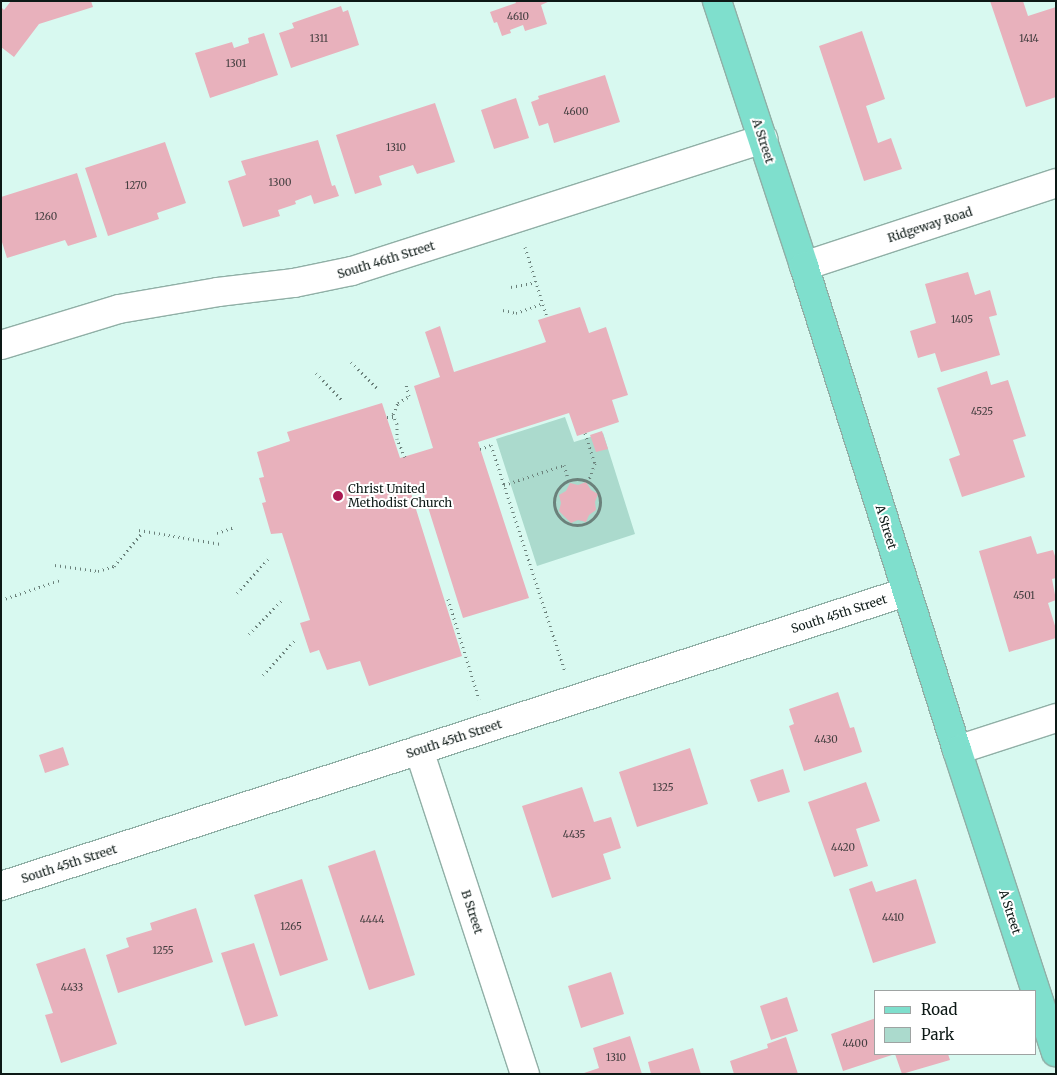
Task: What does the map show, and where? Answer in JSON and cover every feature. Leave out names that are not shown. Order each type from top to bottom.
[{"type":"main road","name":"A Street","points":[[717,1],[804,266],[906,592],[1036,990]]},
{"type":"main road","name":"A Street","points":[[1037,994],[1056,1052]]},
{"type":"street","name":"South 46th Street","points":[[1,345],[119,309],[218,292],[294,283],[352,271],[763,140]]},
{"type":"street","name":"Ridgeway Road","points":[[804,266],[1056,183]]},
{"type":"street","name":"South 45th Street","points":[[1,886],[906,592]]},
{"type":"street","points":[[957,750],[1056,718]]},
{"type":"street","name":"B Street","points":[[419,750],[525,1074]]},
{"type":"path","points":[[524,247],[547,317]]},
{"type":"path","points":[[511,287],[536,282]]},
{"type":"path","points":[[503,310],[516,313],[543,303]]},
{"type":"path","points":[[351,362],[378,389]]},
{"type":"path","points":[[316,373],[342,400]]},
{"type":"path","points":[[404,456],[397,439],[397,424],[394,417],[398,403],[409,396],[406,384]]},
{"type":"path","points":[[387,416],[394,417]]},
{"type":"path","points":[[585,433],[595,463],[588,482]]},
{"type":"path","points":[[480,449],[491,445],[565,672]]},
{"type":"path","points":[[504,485],[564,465],[569,481]]},
{"type":"path","points":[[577,479],[588,482],[600,497],[598,512],[588,523],[572,525],[559,517],[554,503],[558,489],[569,481],[577,479]]},
{"type":"path","points":[[217,533],[234,527]]},
{"type":"path","points":[[140,530],[221,544]]},
{"type":"path","points":[[55,565],[98,571],[114,566],[141,534]]},
{"type":"path","points":[[237,593],[268,559]]},
{"type":"path","points":[[1,600],[60,580]]},
{"type":"path","points":[[448,599],[480,700]]},
{"type":"path","points":[[249,634],[282,600]]},
{"type":"path","points":[[263,675],[295,640]]},
{"type":"green space","points":[[565,417],[574,442],[603,433],[635,534],[537,566],[496,439]]},
{"type":"building","points":[[11,1],[91,1],[93,7],[39,24],[14,57],[1,47],[1,7],[4,10]]},
{"type":"building","points":[[515,1],[550,1],[541,5],[547,24],[525,31],[523,25],[510,30],[511,33],[502,36],[497,22],[494,23],[490,12],[516,3]]},
{"type":"building","points":[[990,1],[1023,1],[1028,16],[1056,7],[1056,97],[1026,107]]},
{"type":"building","points":[[341,6],[343,12],[348,10],[359,45],[291,68],[279,33],[294,28],[292,23]]},
{"type":"building","points":[[862,31],[885,99],[866,106],[878,143],[891,138],[902,169],[864,181],[819,46]]},
{"type":"building","points":[[264,33],[278,75],[210,98],[195,53],[232,42],[234,48],[249,43],[248,38]]},
{"type":"building","points":[[605,75],[620,122],[554,143],[548,123],[539,126],[531,102],[539,99],[538,96]]},
{"type":"building","points":[[516,98],[529,138],[494,149],[481,110]]},
{"type":"building","points":[[435,103],[455,162],[417,174],[413,165],[379,176],[382,185],[355,194],[336,135]]},
{"type":"building","points":[[318,140],[332,186],[335,185],[339,196],[314,204],[311,195],[295,201],[296,204],[278,210],[280,216],[243,227],[228,181],[246,175],[241,161]]},
{"type":"building","points":[[165,142],[186,203],[157,213],[159,219],[108,236],[85,168]]},
{"type":"building","points":[[77,173],[97,237],[68,246],[65,240],[7,258],[1,239],[1,197]]},
{"type":"building","points":[[968,272],[975,295],[990,290],[997,315],[989,317],[1000,355],[941,372],[935,353],[918,358],[910,331],[936,323],[925,284]]},
{"type":"building","name":"Christ United Methodist Church","points":[[580,307],[589,333],[606,327],[628,395],[612,400],[619,422],[577,436],[569,413],[478,442],[529,598],[463,618],[421,485],[410,490],[462,656],[369,686],[360,661],[327,670],[319,650],[310,653],[300,623],[310,620],[282,533],[271,534],[262,503],[266,502],[259,478],[264,477],[257,452],[290,441],[287,432],[382,403],[400,458],[433,448],[414,386],[440,377],[425,332],[440,326],[454,372],[546,342],[538,320]]},
{"type":"building","points":[[987,371],[991,385],[1008,380],[1026,436],[1013,440],[1025,477],[962,497],[949,459],[960,455],[937,388]]},
{"type":"building","points":[[602,431],[608,449],[596,452],[590,435]]},
{"type":"building","points":[[586,482],[591,490],[598,494],[595,502],[596,510],[589,515],[586,522],[578,520],[571,523],[559,511],[561,503],[559,495],[566,491],[570,483],[578,485]]},
{"type":"building","points":[[1031,536],[1037,554],[1053,550],[1056,559],[1056,578],[1052,579],[1056,600],[1048,603],[1056,629],[1056,638],[1009,652],[979,551]]},
{"type":"building","points":[[838,692],[850,728],[854,727],[862,752],[804,771],[789,726],[794,724],[789,709]]},
{"type":"building","points":[[63,747],[69,765],[45,773],[39,755]]},
{"type":"building","points":[[690,748],[708,804],[637,827],[619,772]]},
{"type":"building","points":[[783,769],[790,792],[758,802],[750,780]]},
{"type":"building","points":[[866,782],[880,821],[856,829],[868,866],[834,877],[808,802]]},
{"type":"building","points":[[582,787],[594,822],[611,817],[621,848],[603,854],[611,879],[552,898],[522,806]]},
{"type":"building","points":[[375,850],[415,975],[369,990],[328,866]]},
{"type":"building","points":[[302,879],[328,960],[280,976],[254,895]]},
{"type":"building","points":[[916,879],[936,943],[873,963],[849,889],[872,881],[876,892]]},
{"type":"building","points":[[196,908],[213,962],[118,993],[106,955],[129,947],[126,938],[152,930],[150,923]]},
{"type":"building","points":[[254,943],[278,1016],[245,1026],[221,953]]},
{"type":"building","points":[[85,948],[117,1044],[61,1063],[45,1015],[53,1013],[36,964]]},
{"type":"building","points":[[611,972],[624,1014],[581,1028],[568,986]]},
{"type":"building","points":[[787,997],[798,1031],[771,1040],[760,1006]]},
{"type":"building","points":[[874,1019],[874,1055],[892,1055],[843,1071],[831,1034]]},
{"type":"building","points":[[630,1036],[642,1074],[581,1074],[599,1068],[593,1048]]},
{"type":"building","points":[[786,1037],[798,1074],[734,1074],[730,1061],[768,1048],[767,1044]]},
{"type":"building","points":[[693,1048],[701,1074],[651,1074],[648,1062]]},
{"type":"building","points":[[895,1055],[948,1055],[950,1060],[902,1074]]},
{"type":"place","name":"Christ United Methodist Church","points":[[338,496]]}]
